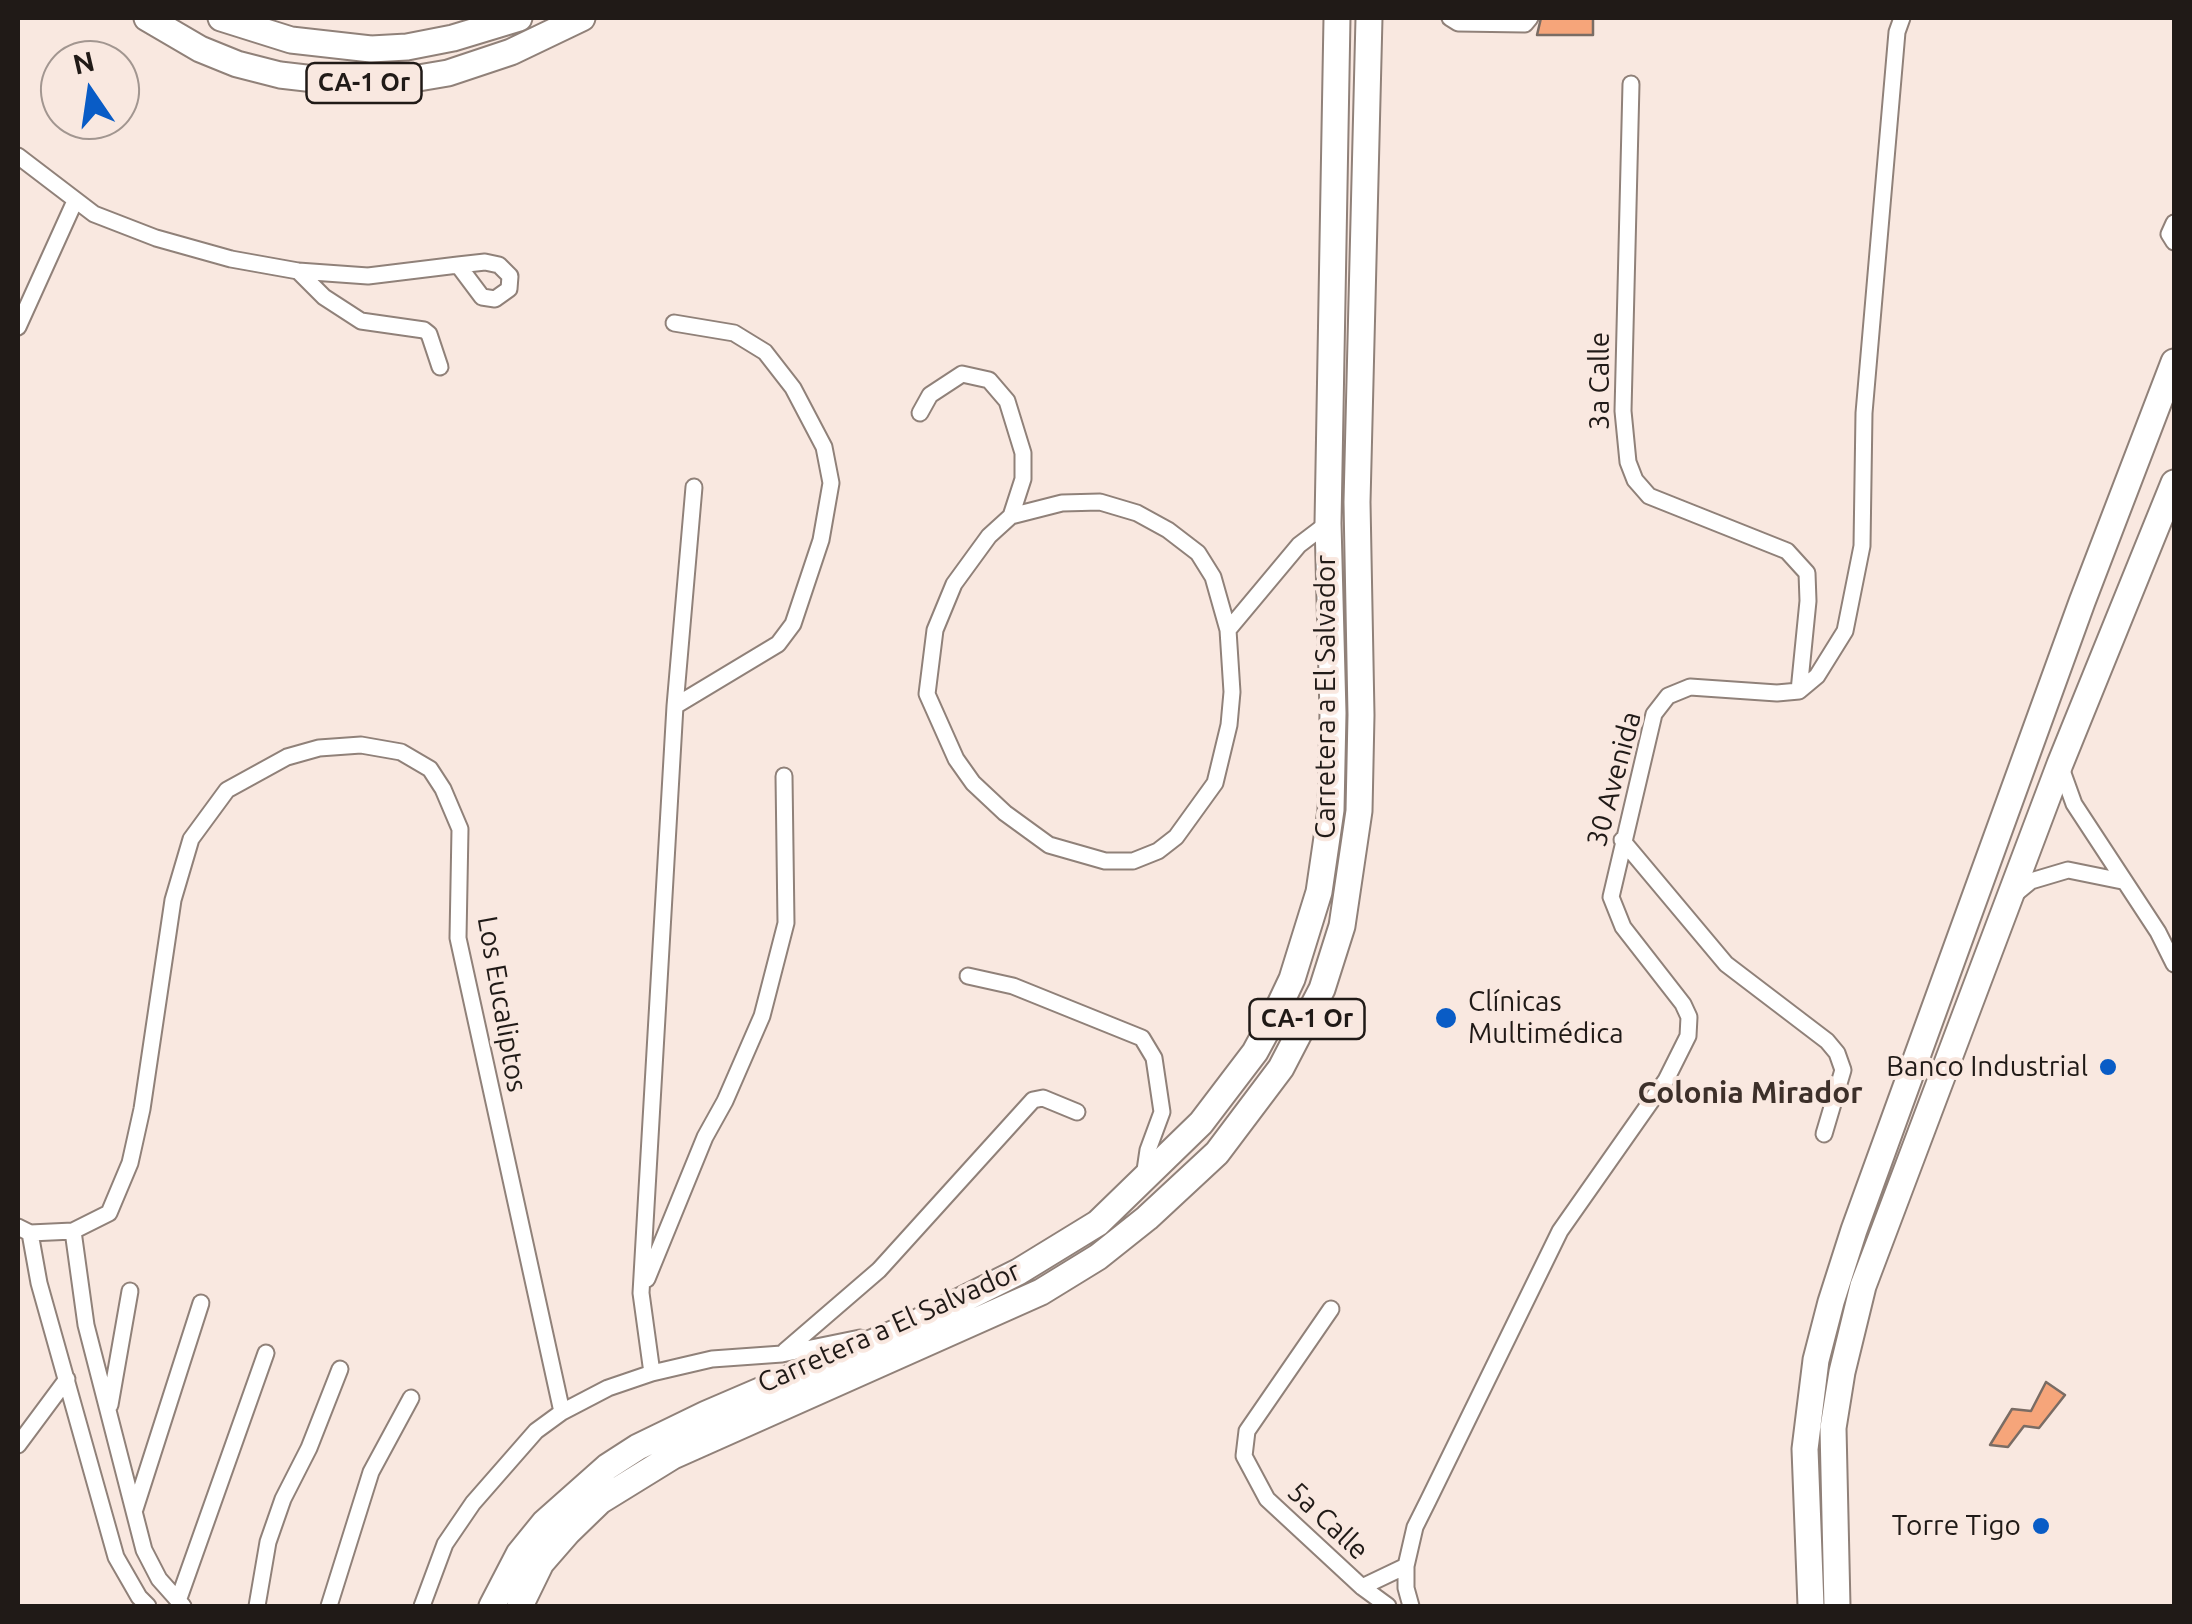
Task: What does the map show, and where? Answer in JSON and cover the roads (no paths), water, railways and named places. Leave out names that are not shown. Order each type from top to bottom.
[{"type":"highway","name":"CA-1 Or","points":[[147,18],[237,64],[280,75],[358,84],[389,83],[448,72],[512,52],[582,18]]},
{"type":"highway","name":"CA-1 Or","points":[[221,18],[290,40],[371,49],[438,41],[519,18]]},
{"type":"highway","name":"Carretera a El Salvador","points":[[492,1606],[519,1554],[545,1522],[607,1468],[638,1448],[706,1414],[904,1329],[1018,1272],[1098,1222],[1178,1148],[1224,1096],[1255,1052],[1292,979],[1320,892],[1331,810],[1328,523],[1337,18]]},
{"type":"highway","name":"Carretera a El Salvador","points":[[520,1606],[541,1563],[568,1532],[600,1501],[674,1456],[1041,1292],[1098,1256],[1148,1218],[1217,1153],[1281,1068],[1322,989],[1342,926],[1359,811],[1362,715],[1357,502],[1369,18]]},
{"type":"highway","points":[[1811,1606],[1806,1449],[1816,1360],[1831,1302],[1854,1230],[2174,362]]},
{"type":"highway","points":[[2174,392],[2155,452],[2159,464],[2174,466]]},
{"type":"highway","points":[[1837,1606],[1833,1428],[1859,1304],[2060,764],[2174,483]]},
{"type":"highway","points":[[2120,507],[2135,503],[2146,516],[2116,594],[2120,620]]},
{"type":"street","points":[[1450,18],[1458,23],[1525,24],[1530,18]]},
{"type":"street","points":[[1799,690],[1817,676],[1845,631],[1862,546],[1864,412],[1902,18]]},
{"type":"street","name":"3a Calle","points":[[1631,84],[1623,412],[1628,462],[1635,480],[1649,496],[1787,551],[1807,574],[1799,690]]},
{"type":"street","points":[[18,156],[94,214],[156,238],[231,260],[298,271],[368,276],[458,266]]},
{"type":"street","points":[[18,327],[75,202]]},
{"type":"street","points":[[2174,223],[2170,234],[2174,242]]},
{"type":"street","points":[[298,271],[324,297],[361,321],[424,330],[429,334],[440,367]]},
{"type":"street","points":[[674,323],[734,332],[766,352],[793,388],[824,447],[831,484],[821,540],[793,624],[778,644],[675,706]]},
{"type":"street","points":[[920,413],[930,395],[962,374],[989,380],[1007,401],[1024,454],[1023,479],[1011,516]]},
{"type":"street","points":[[652,1373],[641,1293],[675,706],[694,487]]},
{"type":"street","points":[[1062,502],[1100,502],[1137,513],[1168,530],[1198,554],[1213,577],[1228,630],[1232,692],[1229,725],[1215,783],[1176,836],[1158,851],[1133,861],[1105,860],[1048,845],[972,783],[940,728],[928,694],[935,630],[954,584],[989,536],[1011,516],[1062,502]]},
{"type":"street","points":[[1228,630],[1299,545],[1328,523]]},
{"type":"street","name":"30 Avenida","points":[[1411,1606],[1406,1566],[1416,1527],[1560,1232],[1666,1080],[1688,1036],[1683,1004],[1616,915],[1611,897],[1654,714],[1668,696],[1680,689],[1703,686],[1777,693],[1799,690]]},
{"type":"street","points":[[339,726],[342,745]]},
{"type":"street","name":"Los Eucaliptos","points":[[73,1231],[109,1213],[130,1163],[142,1109],[173,900],[191,840],[226,790],[287,757],[342,745],[402,752],[430,769],[444,789],[460,829],[458,938],[562,1412]]},
{"type":"street","points":[[2060,764],[2074,804],[2158,932],[2174,964]]},
{"type":"street","points":[[641,1293],[705,1136],[725,1101],[762,1016],[786,922],[784,776]]},
{"type":"street","points":[[1622,840],[1726,964],[1837,1053],[1843,1070],[1824,1134]]},
{"type":"street","points":[[2008,900],[2031,880],[2051,873],[2086,871],[2122,881]]},
{"type":"street","points":[[968,976],[1013,986],[1142,1038],[1154,1058],[1162,1112],[1148,1150],[1144,1181]]},
{"type":"street","points":[[782,1354],[879,1270],[1032,1100],[1043,1098],[1077,1112]]},
{"type":"street","points":[[1157,1131],[1178,1148]]},
{"type":"street","points":[[148,1606],[138,1598],[116,1557],[24,1230],[73,1231],[86,1324],[144,1550],[159,1578],[180,1604]]},
{"type":"street","points":[[109,1409],[130,1290]]},
{"type":"street","points":[[134,1512],[201,1303]]},
{"type":"street","name":"5a Calle","points":[[1331,1309],[1248,1431],[1244,1456],[1267,1499],[1388,1606]]},
{"type":"street","points":[[422,1606],[446,1544],[473,1503],[536,1431],[562,1412],[608,1388],[652,1373],[712,1359],[782,1354],[904,1329]]},
{"type":"street","points":[[180,1604],[266,1353]]},
{"type":"street","points":[[257,1606],[268,1542],[283,1499],[309,1448],[340,1369]]},
{"type":"street","points":[[18,1445],[67,1379]]},
{"type":"street","points":[[329,1606],[371,1472],[411,1398]]},
{"type":"street","points":[[1362,1587],[1406,1566]]},
{"type":"place","name":"Clínicas Multimédica","points":[[1446,1018]]},
{"type":"place","name":"Banco Industrial","points":[[2108,1067]]},
{"type":"place","name":"Torre Tigo","points":[[2041,1526]]},
{"type":"district","name":"Colonia Mirador","points":[[1750,1093]]}]
